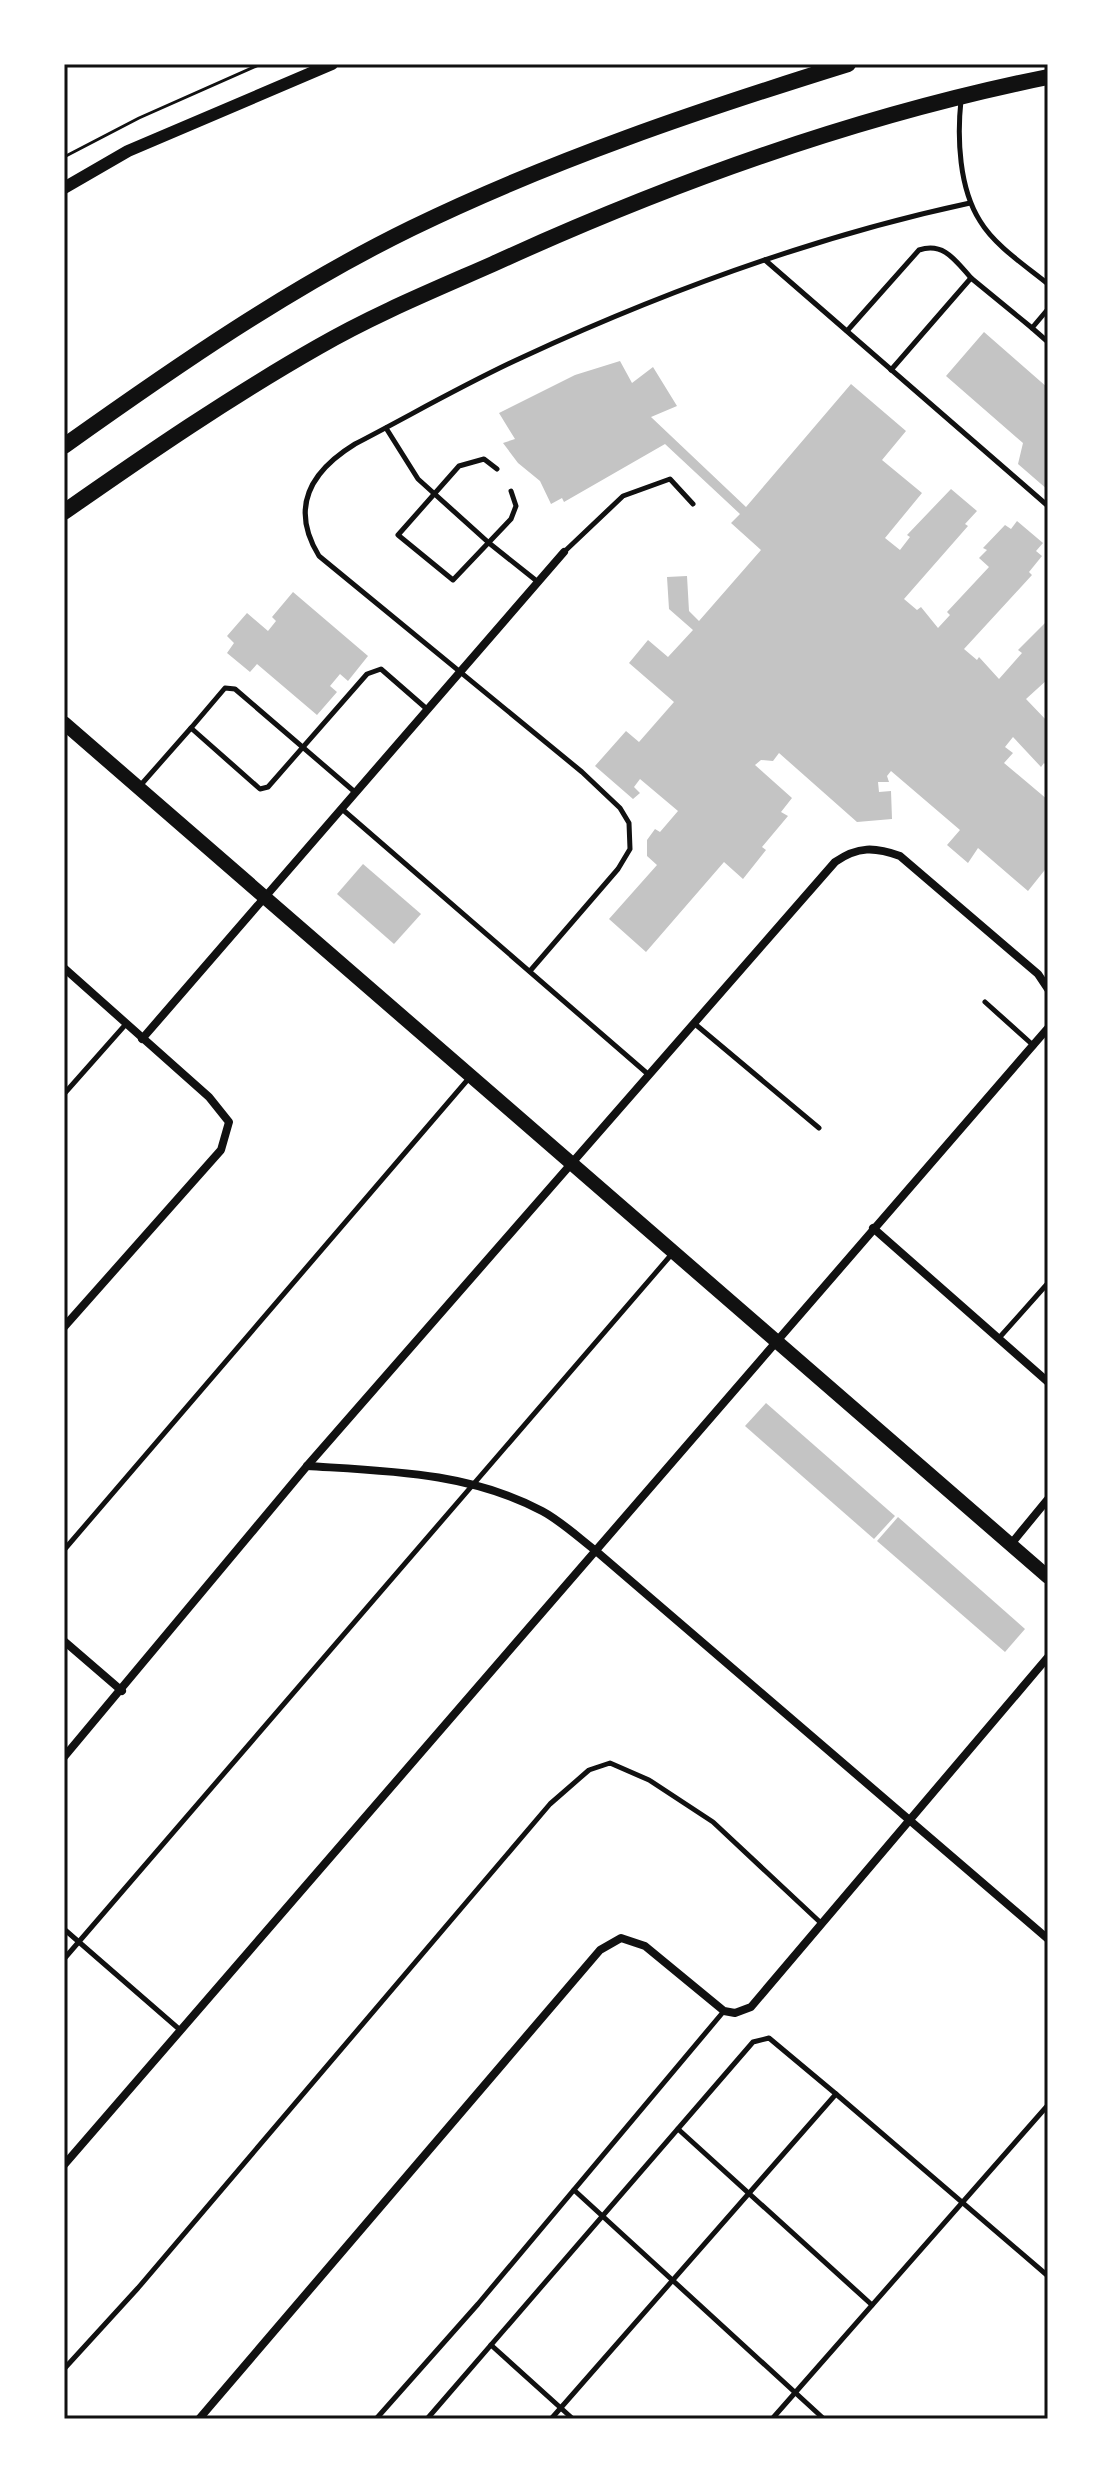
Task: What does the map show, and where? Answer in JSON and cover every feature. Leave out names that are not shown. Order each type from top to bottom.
[{"type":"highway","points":[[64,446],[170,371],[276,304],[411,228],[565,160],[727,102],[848,64]]},
{"type":"highway","points":[[64,512],[175,433],[320,346],[614,208],[826,132],[962,95],[1048,77]]},
{"type":"main road","points":[[64,723],[1048,1577]]},
{"type":"street","points":[[64,188],[128,151],[332,64]]},
{"type":"street","points":[[142,1039],[564,552]]},
{"type":"street","points":[[64,1757],[307,1466],[835,862],[850,852],[877,847],[900,856],[1038,974],[1048,989]]},
{"type":"street","points":[[64,968],[209,1097],[229,1122],[221,1150],[64,1327]]},
{"type":"street","points":[[64,2165],[1048,1028]]},
{"type":"street","points":[[873,1228],[1048,1382]]},
{"type":"street","points":[[307,1466],[410,1473],[474,1483],[543,1511],[596,1551],[1048,1939]]},
{"type":"street","points":[[1011,1544],[1048,1499]]},
{"type":"street","points":[[64,1641],[122,1691]]},
{"type":"street","points":[[199,2419],[600,1950],[621,1938],[645,1946],[724,2011],[735,2013],[751,2007],[1048,1657]]},
{"type":"lane","points":[[962,95],[958,133],[970,203],[981,224],[1048,284]]},
{"type":"lane","points":[[530,971],[618,869],[630,849],[629,823],[620,808],[582,772],[319,556],[308,537],[307,497],[316,477],[330,459],[386,428],[519,358],[633,308],[764,260],[890,220],[970,203]]},
{"type":"lane","points":[[847,331],[919,250],[932,246],[942,248],[971,278],[1048,342]]},
{"type":"lane","points":[[764,260],[1048,506]]},
{"type":"lane","points":[[891,370],[971,278]]},
{"type":"lane","points":[[1032,328],[1048,309]]},
{"type":"lane","points":[[386,428],[418,479],[538,582]]},
{"type":"lane","points":[[497,469],[484,459],[459,466],[398,535],[453,580],[511,519],[516,506],[511,491]]},
{"type":"lane","points":[[564,552],[623,496],[670,479],[693,504]]},
{"type":"lane","points":[[191,728],[260,789],[268,787],[367,674],[381,669],[429,711]]},
{"type":"lane","points":[[139,788],[225,688],[235,689],[356,793]]},
{"type":"lane","points":[[342,809],[649,1076]]},
{"type":"lane","points":[[985,1002],[1034,1046]]},
{"type":"lane","points":[[64,1094],[126,1024]]},
{"type":"lane","points":[[695,1024],[819,1128]]},
{"type":"lane","points":[[64,1550],[472,1075]]},
{"type":"lane","points":[[64,1959],[674,1251]]},
{"type":"lane","points":[[999,1338],[1048,1283]]},
{"type":"lane","points":[[64,2369],[138,2288],[550,1804],[589,1770],[610,1763],[649,1780],[713,1822],[823,1925]]},
{"type":"lane","points":[[64,1929],[179,2029]]},
{"type":"lane","points":[[376,2419],[724,2011]]},
{"type":"lane","points":[[427,2419],[753,2042],[761,2037],[769,2038],[1048,2276]]},
{"type":"lane","points":[[551,2419],[836,2094]]},
{"type":"lane","points":[[772,2419],[961,2200],[1048,2105]]},
{"type":"lane","points":[[678,2129],[872,2305]]},
{"type":"lane","points":[[574,2190],[824,2419]]},
{"type":"lane","points":[[491,2345],[573,2419]]},
{"type":"path","points":[[64,157],[139,118],[261,64]]},
{"type":"building","points":[[984,332],[1048,388],[1048,490],[1018,464],[1023,443],[946,376]]},
{"type":"building","points":[[620,361],[632,383],[653,367],[677,406],[651,417],[746,507],[851,384],[906,431],[882,460],[922,493],[885,538],[900,550],[910,537],[907,535],[951,489],[977,511],[965,524],[968,526],[904,599],[917,610],[921,607],[938,628],[950,615],[947,612],[989,567],[979,558],[987,550],[983,548],[1005,525],[1011,529],[1017,521],[1043,543],[1036,551],[1042,556],[1029,572],[1032,575],[964,649],[977,660],[979,657],[999,679],[1022,653],[1018,650],[1048,620],[1048,679],[1026,699],[1048,722],[1048,767],[1044,763],[1041,767],[1013,737],[1005,747],[1013,753],[1004,763],[1048,800],[1048,866],[1028,891],[978,848],[968,863],[947,845],[960,830],[891,771],[887,776],[889,782],[878,782],[879,792],[891,791],[892,819],[857,822],[779,753],[773,761],[761,760],[755,765],[792,798],[781,812],[788,816],[762,847],[766,850],[743,879],[724,862],[646,952],[609,919],[657,865],[647,856],[647,840],[655,829],[660,832],[678,811],[640,779],[634,787],[640,793],[633,799],[595,766],[626,731],[639,742],[674,702],[629,663],[648,640],[668,657],[693,630],[669,609],[667,577],[687,576],[689,611],[699,621],[761,550],[731,523],[740,514],[665,444],[564,502],[562,498],[551,504],[540,481],[518,463],[503,443],[515,439],[499,413],[575,375]]},
{"type":"building","points":[[293,592],[368,656],[348,681],[340,674],[330,686],[337,692],[317,715],[257,664],[250,672],[227,653],[234,643],[227,636],[247,613],[268,631],[276,621],[272,617]]},
{"type":"building","points":[[363,864],[421,914],[394,944],[337,894]]},
{"type":"building","points":[[766,1403],[895,1516],[874,1539],[745,1426]]},
{"type":"building","points":[[898,1517],[1025,1629],[1005,1652],[877,1541]]}]
